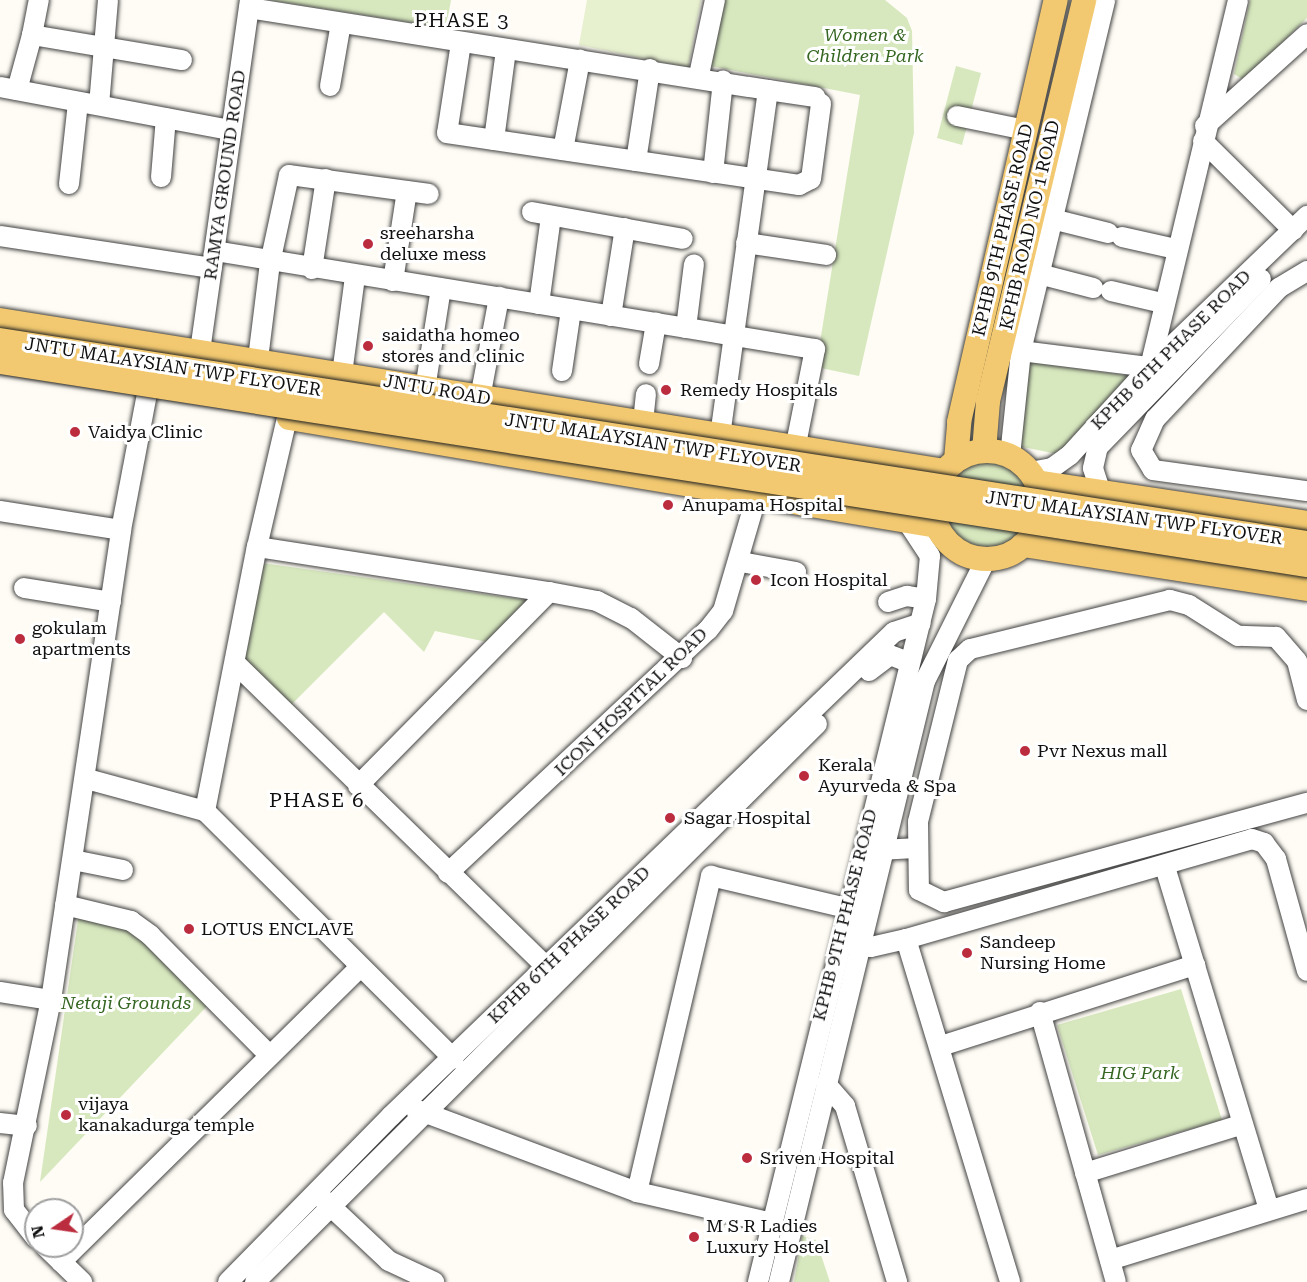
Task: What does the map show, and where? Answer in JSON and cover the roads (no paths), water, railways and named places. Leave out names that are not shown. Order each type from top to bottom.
[{"type":"main road","name":"KPHB 9TH PHASE ROAD","points":[[950,466],[1056,0]]},
{"type":"main road","name":"KPHB ROAD NO 1 ROAD","points":[[984,451],[988,401],[1084,0]]},
{"type":"main road","name":"JNTU ROAD","points":[[0,320],[258,359],[424,389],[720,434],[795,449],[950,466]]},
{"type":"main road","name":"JNTU MALAYSIAN TWP FLYOVER","points":[[0,340],[1307,543]]},
{"type":"main road","name":"JNTU MALAYSIAN TWP FLYOVER","points":[[0,362],[1307,565]]},
{"type":"main road","points":[[0,373],[147,394],[937,526]]},
{"type":"main road","points":[[497,454],[506,402]]},
{"type":"main road","points":[[1307,523],[1101,493],[1033,477],[1010,456],[984,451],[950,466],[934,497],[937,526],[957,550],[986,559],[1023,545],[1186,568],[1307,590]]},
{"type":"main road","points":[[1023,545],[1040,516],[1033,477]]},
{"type":"main road","points":[[1186,568],[1194,507]]},
{"type":"street","points":[[39,0],[32,35],[9,88],[230,130]]},
{"type":"street","points":[[99,105],[108,0]]},
{"type":"street","points":[[699,75],[715,0]]},
{"type":"street","points":[[1010,456],[1021,351],[1105,0]]},
{"type":"street","points":[[1021,351],[1156,373],[1162,303],[1238,0]]},
{"type":"street","points":[[249,4],[341,23],[461,43],[699,75],[818,101],[811,179],[799,185],[447,133],[461,43]]},
{"type":"street","name":"RAMYA GROUND ROAD","points":[[200,351],[249,4]]},
{"type":"street","points":[[330,86],[341,23]]},
{"type":"street","points":[[1204,133],[1307,34]]},
{"type":"street","points":[[32,35],[104,51],[182,60]]},
{"type":"street","points":[[494,140],[506,50]]},
{"type":"street","points":[[563,150],[580,60]]},
{"type":"street","points":[[636,161],[650,69]]},
{"type":"street","points":[[713,173],[723,81]]},
{"type":"street","points":[[720,434],[768,90]]},
{"type":"street","points":[[69,184],[78,102]]},
{"type":"street","points":[[957,116],[1026,130]]},
{"type":"street","points":[[161,177],[166,118]]},
{"type":"street","points":[[1204,133],[1300,231]]},
{"type":"street","points":[[258,359],[270,263],[286,179],[294,174],[429,194]]},
{"type":"street","points":[[312,269],[326,179]]},
{"type":"street","points":[[393,281],[407,191]]},
{"type":"street","points":[[539,304],[541,214],[683,239]]},
{"type":"street","name":"KPHB 6TH PHASE ROAD","points":[[1101,493],[1094,456],[1156,373],[1269,271],[1300,231],[1307,216]]},
{"type":"street","points":[[1052,219],[1176,249]]},
{"type":"street","points":[[611,316],[625,228]]},
{"type":"street","name":"KPHB 6TH PHASE ROAD","points":[[1033,477],[1052,468],[1070,455],[1300,231]]},
{"type":"street","points":[[0,236],[213,260],[270,263],[499,297],[814,349],[795,449]]},
{"type":"street","points":[[746,243],[826,255]]},
{"type":"street","points":[[686,328],[694,264]]},
{"type":"street","points":[[1269,271],[1284,284]]},
{"type":"street","points":[[1307,271],[1284,284],[1149,427],[1140,450],[1153,470],[1307,491]]},
{"type":"street","points":[[1039,274],[1162,303]]},
{"type":"street","points":[[342,374],[355,276]]},
{"type":"street","points":[[424,389],[441,288]]},
{"type":"street","points":[[480,398],[499,297]]},
{"type":"street","points":[[562,371],[571,310]]},
{"type":"street","points":[[649,364],[656,323]]},
{"type":"street","points":[[24,1223],[14,1210],[13,1183],[27,1126],[51,1000],[87,779],[121,530],[147,394]]},
{"type":"street","points":[[643,422],[646,394]]},
{"type":"street","points":[[1130,410],[1149,427]]},
{"type":"street","points":[[205,811],[236,664],[257,547],[287,418]]},
{"type":"street","points":[[1142,500],[1153,470]]},
{"type":"street","name":"ICON HOSPITAL ROAD","points":[[448,873],[682,658],[723,611],[741,561],[758,495]]},
{"type":"street","points":[[0,511],[121,530]]},
{"type":"street","name":"KPHB 9TH PHASE ROAD","points":[[758,1282],[846,908],[926,599],[930,556],[907,521]]},
{"type":"street","points":[[257,547],[597,601],[631,618],[682,658]]},
{"type":"street","name":"KPHB 9TH PHASE ROAD","points":[[778,1282],[879,850],[919,702],[949,628],[986,559]]},
{"type":"street","points":[[741,561],[795,572]]},
{"type":"street","points":[[24,588],[111,602]]},
{"type":"street","points":[[358,786],[549,592]]},
{"type":"street","points":[[888,602],[907,596],[926,599]]},
{"type":"street","points":[[1307,700],[1302,656],[1276,637],[1238,636],[1189,605],[1170,600],[970,649],[958,660],[915,848],[919,890],[944,902],[1307,802]]},
{"type":"street","name":"KPHB 6TH PHASE ROAD","points":[[677,852],[894,632],[921,623]]},
{"type":"street","name":"KPHB 6TH PHASE ROAD","points":[[228,1282],[453,1059],[552,972],[883,657],[896,654],[908,662]]},
{"type":"street","points":[[236,664],[358,786],[552,972]]},
{"type":"street","points":[[919,702],[946,711]]},
{"type":"street","points":[[87,779],[205,811],[453,1059]]},
{"type":"street","points":[[857,944],[871,947],[906,939],[1165,867],[1252,839],[1264,843],[1276,859],[1307,970]]},
{"type":"street","points":[[879,850],[915,848]]},
{"type":"street","points":[[677,852],[711,876],[846,908]]},
{"type":"street","points":[[73,860],[123,870]]},
{"type":"street","points":[[1165,867],[1269,1209]]},
{"type":"street","points":[[637,1192],[711,876]]},
{"type":"street","points":[[65,905],[131,921],[150,935],[269,1055]]},
{"type":"street","points":[[906,939],[941,1046],[1010,1282]]},
{"type":"street","points":[[941,1046],[1040,1012],[1195,965]]},
{"type":"street","points":[[61,1262],[360,967]]},
{"type":"street","name":"KPHB 6TH PHASE ROAD","points":[[255,1282],[426,1114],[552,972]]},
{"type":"street","points":[[0,993],[51,1000]]},
{"type":"street","points":[[1040,1012],[1116,1282]]},
{"type":"street","points":[[826,1084],[845,1106],[897,1282]]},
{"type":"street","points":[[406,1104],[426,1114],[637,1192],[772,1223]]},
{"type":"street","points":[[0,1122],[27,1126]]},
{"type":"street","points":[[1085,1173],[1243,1124]]},
{"type":"street","points":[[317,1193],[389,1261],[434,1282]]},
{"type":"street","points":[[1110,1260],[1307,1199]]},
{"type":"street","points":[[57,1258],[81,1282]]},
{"type":"place","name":"sreeharsha deluxe mess","points":[[368,244]]},
{"type":"place","name":"saidatha homeo stores and clinic","points":[[368,346]]},
{"type":"place","name":"Remedy Hospitals","points":[[666,390]]},
{"type":"place","name":"Vaidya Clinic","points":[[75,432]]},
{"type":"place","name":"Anupama Hospital","points":[[668,505]]},
{"type":"place","name":"Icon Hospital","points":[[756,580]]},
{"type":"place","name":"gokulam apartments","points":[[20,639]]},
{"type":"place","name":"Pvr Nexus mall","points":[[1025,751]]},
{"type":"place","name":"Kerala Ayurveda & Spa","points":[[804,776]]},
{"type":"place","name":"Sagar Hospital","points":[[670,818]]},
{"type":"place","name":"LOTUS ENCLAVE","points":[[189,929]]},
{"type":"place","name":"Sandeep Nursing Home","points":[[967,953]]},
{"type":"place","name":"vijaya kanakadurga temple","points":[[66,1115]]},
{"type":"place","name":"Sriven Hospital","points":[[747,1158]]},
{"type":"place","name":"M S R Ladies Luxury Hostel","points":[[694,1237]]},
{"type":"district","name":"PHASE 3","points":[[462,20]]},
{"type":"district","name":"PHASE 6","points":[[317,800]]},
{"type":"park label","name":"Women & Children Park","points":[[865,46]]},
{"type":"park label","name":"Netaji Grounds","points":[[126,1003]]},
{"type":"park label","name":"HIG Park","points":[[1140,1073]]}]
